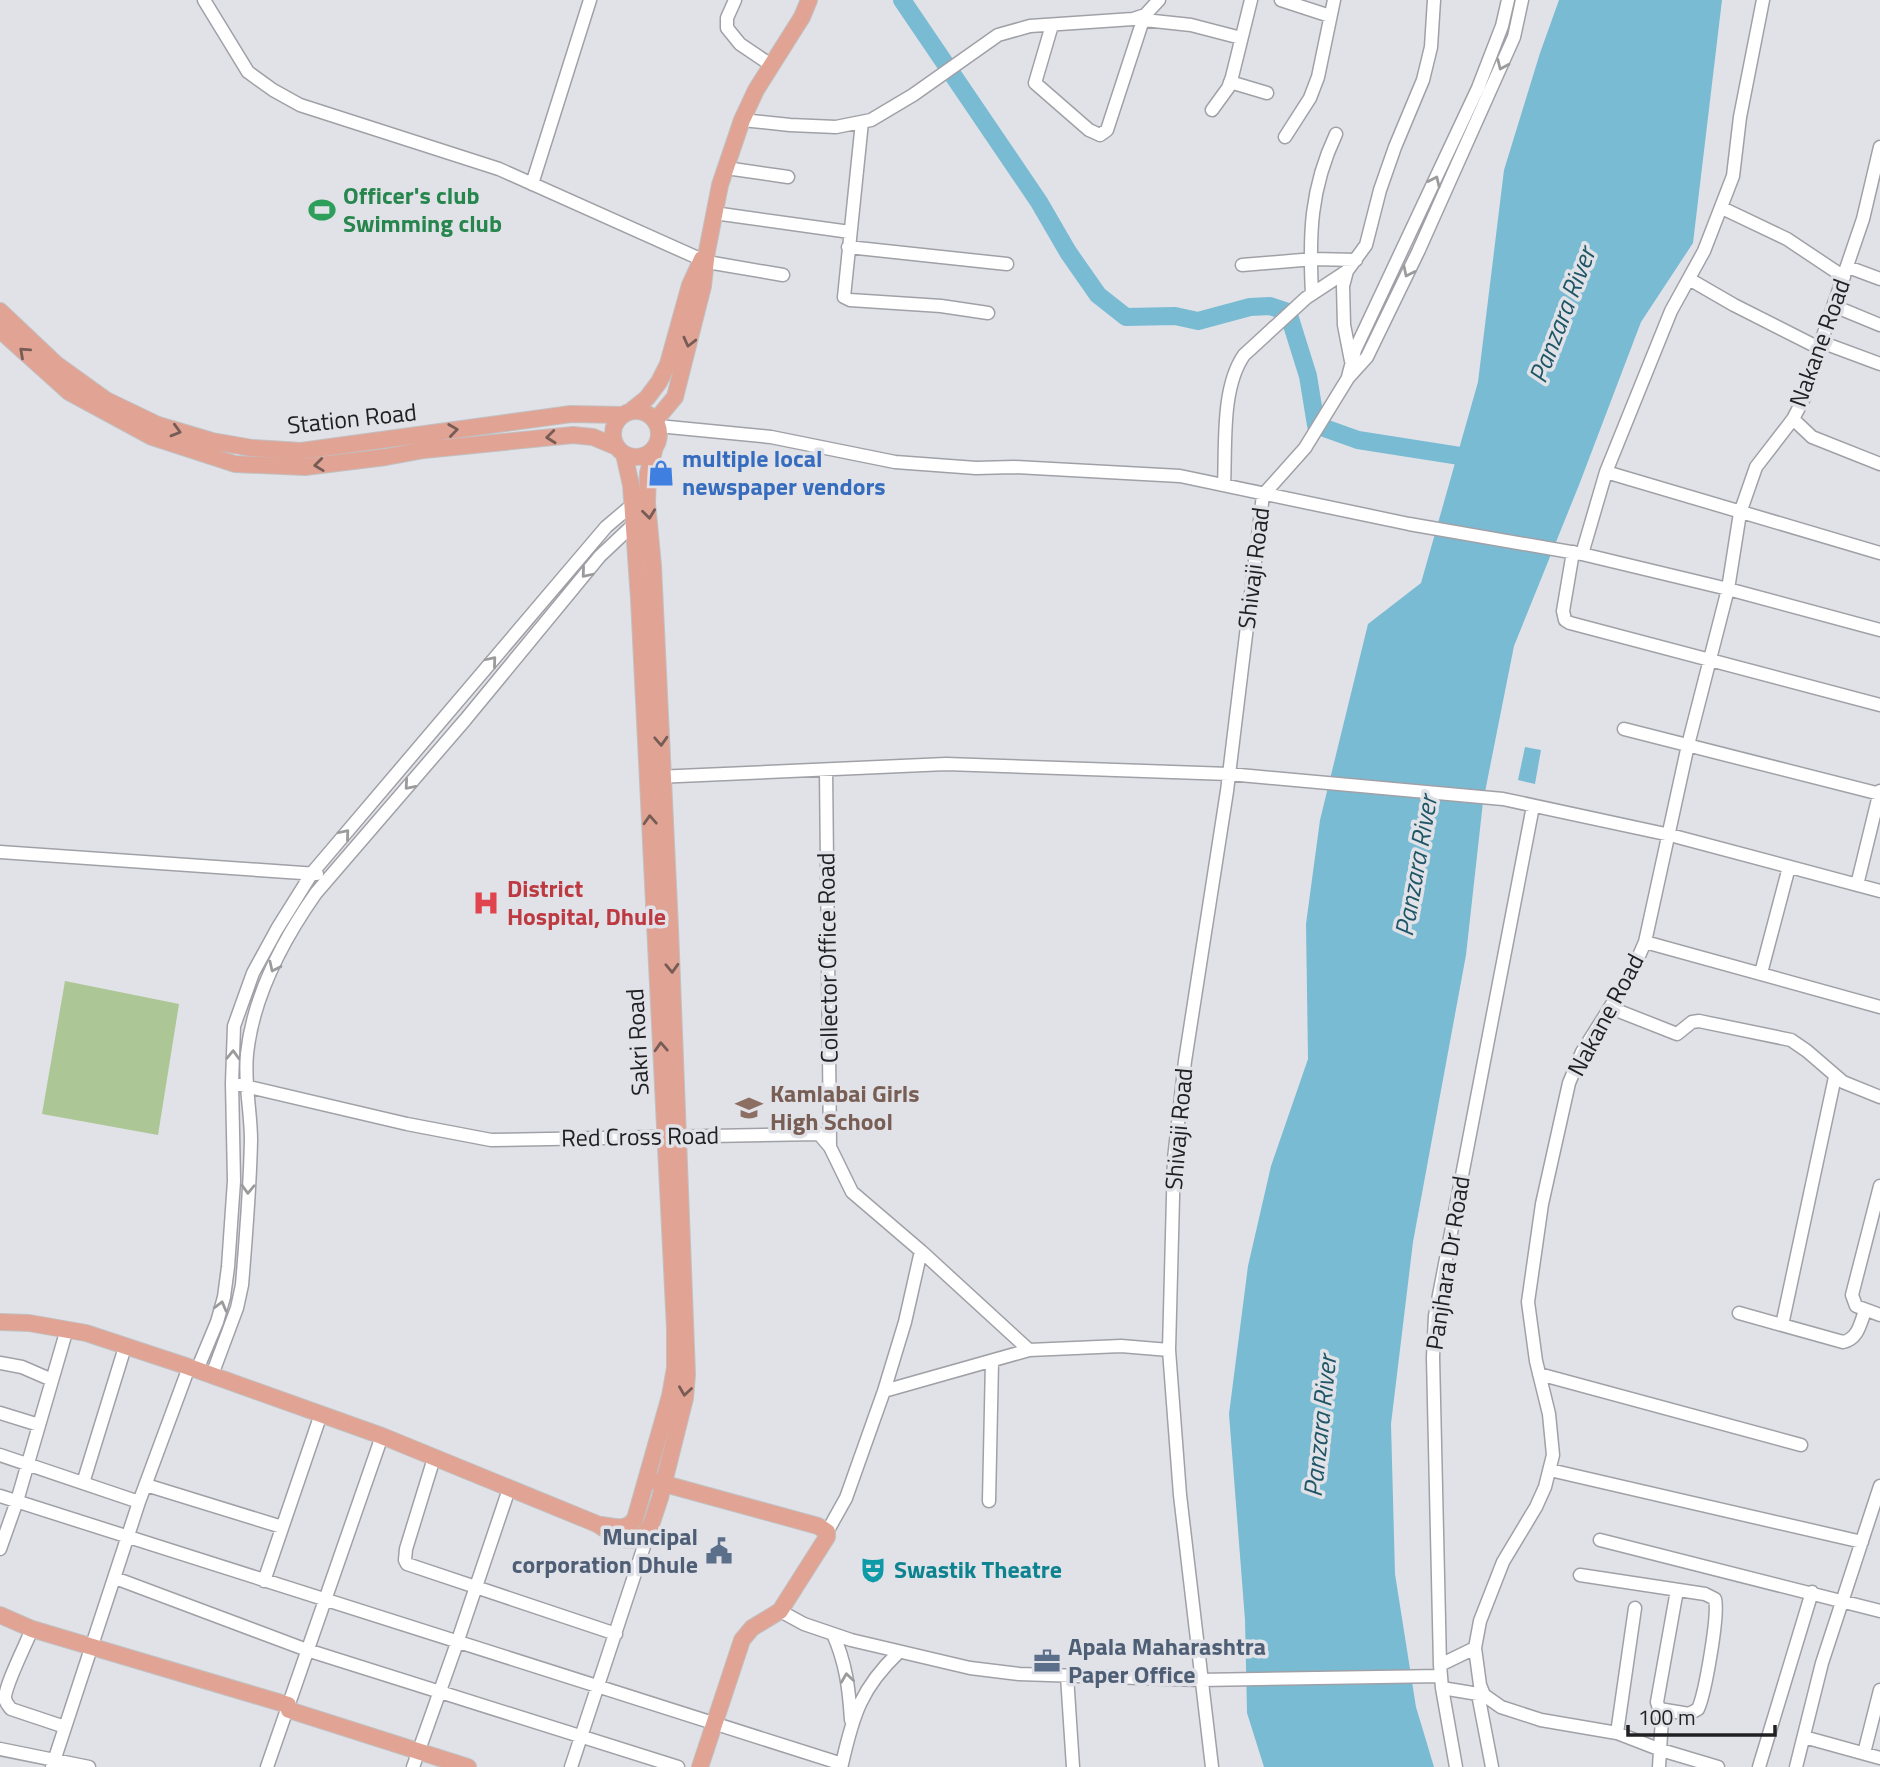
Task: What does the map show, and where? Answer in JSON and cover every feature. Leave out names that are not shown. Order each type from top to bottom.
[{"type":"main road","points":[[657,423],[675,397],[704,286],[705,258],[714,213],[742,120],[771,65],[802,17],[809,0]]},
{"type":"main road","points":[[656,776],[631,485],[621,450],[613,439],[613,430],[616,422],[647,398],[659,382],[668,364],[690,285],[705,258]]},
{"type":"main road","name":"Station Road","points":[[0,311],[69,392],[152,437],[235,464],[305,467],[424,450],[573,435],[593,437],[621,450]]},
{"type":"main road","name":"Station Road","points":[[0,330],[52,369],[106,400],[158,425],[212,441],[252,448],[301,451],[571,414],[627,413]]},
{"type":"main road","points":[[0,1322],[68,1329],[199,1371],[382,1436],[597,1524],[621,1539],[634,1540],[644,1534],[651,1525],[685,1398],[687,1374],[672,1136],[656,776],[653,566],[647,503],[648,473],[659,439],[657,423],[647,412],[627,413]]},
{"type":"main road","points":[[621,450],[641,457],[655,447]]},
{"type":"main road","points":[[597,1524],[625,1528],[631,1526],[639,1510],[675,1368],[672,1136]]},
{"type":"main road","points":[[647,1479],[818,1526],[827,1532],[827,1537],[801,1581],[780,1611],[751,1628],[742,1640],[700,1767]]},
{"type":"main road","points":[[0,1615],[32,1629],[288,1705],[289,1710],[468,1767]]},
{"type":"street","points":[[204,0],[248,72],[300,105],[499,169],[705,258],[783,275]]},
{"type":"street","points":[[532,184],[590,0]]},
{"type":"street","points":[[734,0],[727,18],[727,28],[740,44],[771,65]]},
{"type":"street","points":[[1052,24],[1035,83],[1089,130],[1100,135],[1107,130],[1138,19],[1158,0]]},
{"type":"street","points":[[1212,110],[1230,82],[1251,0]]},
{"type":"street","points":[[1280,0],[1330,16]]},
{"type":"street","points":[[1285,137],[1310,98],[1318,77],[1334,0]]},
{"type":"street","points":[[1224,485],[1229,397],[1234,372],[1244,355],[1309,296],[1347,271],[1369,238],[1384,179],[1423,80],[1431,47],[1434,0]]},
{"type":"street","points":[[1348,378],[1351,361],[1478,88],[1498,38],[1508,0]]},
{"type":"street","points":[[1263,495],[1305,448],[1348,378],[1367,358],[1418,252],[1514,37],[1522,0]]},
{"type":"street","points":[[1763,0],[1740,117],[1733,176],[1704,251],[1671,311],[1572,552],[1563,611],[1565,620],[1880,705]]},
{"type":"street","points":[[742,120],[836,127],[871,120],[998,35],[1023,27],[1138,19],[1191,25],[1241,38]]},
{"type":"street","points":[[1230,82],[1267,93]]},
{"type":"street","points":[[862,122],[843,292],[847,300],[941,306],[988,313]]},
{"type":"street","points":[[1309,296],[1311,214],[1320,172],[1336,134]]},
{"type":"street","name":"Nakane Road","points":[[1492,1767],[1475,1648],[1480,1621],[1503,1562],[1536,1507],[1553,1455],[1552,1434],[1528,1302],[1542,1204],[1569,1083],[1582,1052],[1632,974],[1645,942],[1688,745],[1728,589],[1740,513],[1756,467],[1793,419],[1804,398],[1876,185],[1880,147]]},
{"type":"street","points":[[726,168],[788,177]]},
{"type":"street","points":[[1722,208],[1787,239],[1846,272],[1880,279]]},
{"type":"street","points":[[714,213],[850,232]]},
{"type":"street","points":[[848,247],[1007,264]]},
{"type":"street","points":[[1242,265],[1311,259],[1356,260]]},
{"type":"street","points":[[1347,271],[1342,303],[1351,361]]},
{"type":"street","points":[[1689,279],[1745,311],[1820,345],[1880,364]]},
{"type":"street","points":[[1834,306],[1880,325]]},
{"type":"street","points":[[1793,419],[1812,437],[1880,464]]},
{"type":"street","points":[[657,423],[771,437],[895,462],[1180,476],[1409,524],[1572,552],[1728,589],[1880,630]]},
{"type":"street","points":[[1606,472],[1880,553]]},
{"type":"street","name":"Shivaji Road","points":[[1212,1767],[1180,1495],[1169,1350],[1174,1159],[1185,1061],[1229,774],[1263,495]]},
{"type":"street","points":[[53,1764],[139,1502],[199,1371],[224,1297],[234,1181],[234,1027],[253,973],[312,873],[606,527],[632,505]]},
{"type":"street","points":[[199,1371],[237,1307],[242,1284],[251,1139],[247,1056],[259,998],[298,918],[331,874],[600,556],[634,524]]},
{"type":"street","points":[[1624,729],[1880,793],[1857,885]]},
{"type":"street","points":[[418,748],[430,760]]},
{"type":"street","points":[[656,776],[946,764],[1245,775],[1503,799],[1670,835],[1880,891]]},
{"type":"street","name":"Collector Office Road","points":[[826,770],[830,1146]]},
{"type":"street","name":"Panjhara Dr Road","points":[[1457,1767],[1441,1677],[1433,1357],[1435,1316],[1533,807]]},
{"type":"street","points":[[0,852],[331,874]]},
{"type":"street","points":[[1760,972],[1789,867]]},
{"type":"street","points":[[1645,942],[1880,1007]]},
{"type":"street","points":[[1611,1008],[1677,1034],[1692,1022],[1699,1021],[1791,1040],[1849,1086],[1880,1097]]},
{"type":"street","points":[[1782,1325],[1835,1077]]},
{"type":"street","name":"Red Cross Road","points":[[232,1083],[407,1124],[491,1140],[815,1134],[826,1139],[830,1146]]},
{"type":"street","points":[[830,1146],[852,1192],[1029,1350]]},
{"type":"street","points":[[1880,1186],[1852,1295],[1856,1306],[1880,1315]]},
{"type":"street","points":[[827,1532],[846,1498],[884,1391],[902,1332],[921,1251]]},
{"type":"street","points":[[1739,1313],[1843,1342],[1856,1335],[1865,1311]]},
{"type":"street","points":[[0,1549],[68,1329]]},
{"type":"street","points":[[884,1391],[1029,1350],[1121,1346],[1169,1350]]},
{"type":"street","points":[[83,1483],[125,1348]]},
{"type":"street","points":[[989,1502],[992,1361]]},
{"type":"street","points":[[0,1363],[22,1367],[52,1380]]},
{"type":"street","points":[[1539,1374],[1801,1444]]},
{"type":"street","points":[[0,1413],[39,1425]]},
{"type":"street","points":[[264,1581],[321,1414]]},
{"type":"street","points":[[267,1767],[382,1436]]},
{"type":"street","points":[[0,1455],[139,1502]]},
{"type":"street","points":[[434,1458],[406,1549],[405,1560],[412,1567],[616,1634]]},
{"type":"street","points":[[1550,1470],[1862,1542]]},
{"type":"street","points":[[146,1485],[282,1527]]},
{"type":"street","points":[[413,1767],[509,1489]]},
{"type":"street","points":[[1797,1767],[1822,1663],[1862,1542],[1874,1528],[1879,1494]]},
{"type":"street","points":[[0,1496],[841,1766],[851,1724],[861,1698],[873,1679],[899,1651]]},
{"type":"street","points":[[572,1767],[651,1525]]},
{"type":"street","points":[[1600,1540],[1880,1611]]},
{"type":"street","points":[[1580,1575],[1712,1596],[1715,1599],[1716,1613],[1698,1709],[1689,1714],[1659,1709]]},
{"type":"street","points":[[115,1578],[307,1650],[678,1767]]},
{"type":"street","points":[[1658,1767],[1662,1718],[1657,1702],[1677,1590]]},
{"type":"street","points":[[1759,1767],[1812,1592]]},
{"type":"street","points":[[1617,1733],[1635,1608]]},
{"type":"street","points":[[780,1611],[804,1624],[833,1634],[970,1668],[1019,1674],[1200,1680],[1441,1677],[1518,1713],[1541,1720],[1617,1733],[1718,1767]]},
{"type":"street","points":[[32,1629],[4,1685],[5,1697],[11,1709],[65,1727]]},
{"type":"street","points":[[833,1634],[847,1675],[851,1724]]},
{"type":"street","points":[[1441,1677],[1475,1648]]},
{"type":"street","points":[[1067,1676],[1073,1767]]},
{"type":"street","points":[[1864,1753],[1880,1690]]},
{"type":"street","points":[[1804,1737],[1880,1758]]},
{"type":"street","points":[[0,1749],[53,1764],[89,1767]]},
{"type":"green space","points":[[65,981],[179,1004],[158,1135],[42,1114]]},
{"type":"water","name":"Panzara River","points":[[1559,0],[1722,0],[1693,243],[1641,322],[1514,646],[1483,802],[1466,955],[1413,1242],[1391,1424],[1395,1574],[1416,1707],[1434,1767],[1264,1767],[1247,1713],[1245,1620],[1229,1414],[1248,1266],[1271,1166],[1308,1059],[1306,924],[1320,820],[1368,624],[1421,583],[1478,382],[1504,170]]},
{"type":"water","points":[[1525,747],[1541,750],[1535,784],[1518,780]]},
{"type":"waterway","points":[[902,0],[1039,202],[1068,252],[1098,295],[1126,317],[1175,316],[1198,321],[1250,307],[1270,306],[1288,312],[1308,376],[1316,425],[1358,440],[1479,459]]},
{"type":"place","name":"Officer's club Swimming club","points":[[322,210]]},
{"type":"place","name":"multiple local newspaper vendors","points":[[661,473]]},
{"type":"place","name":"District Hospital, Dhule","points":[[486,903]]},
{"type":"place","name":"Kamlabai Girls High School","points":[[749,1108]]},
{"type":"place","name":"Muncipal corporation Dhule","points":[[719,1551]]},
{"type":"place","name":"Swastik Theatre","points":[[873,1570]]},
{"type":"place","name":"Apala Maharashtra Paper Office","points":[[1047,1661]]}]
